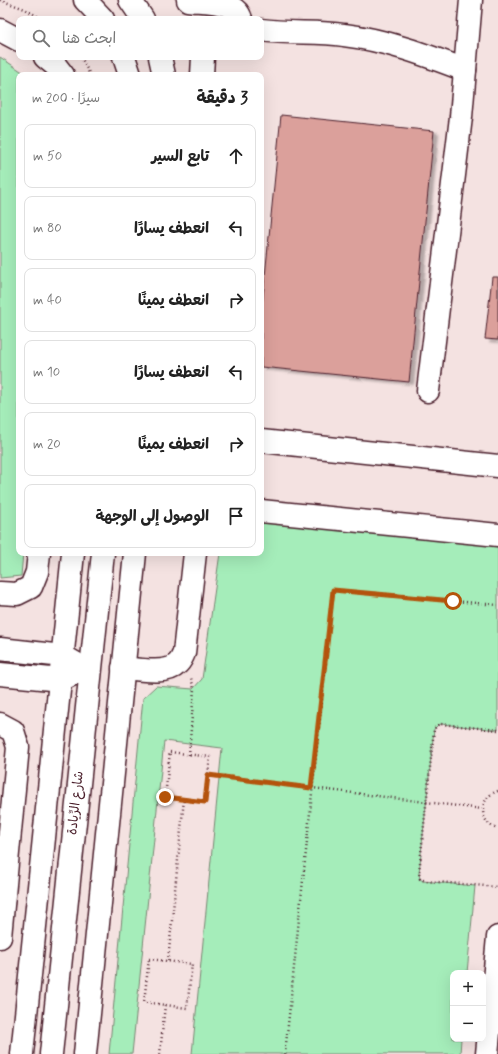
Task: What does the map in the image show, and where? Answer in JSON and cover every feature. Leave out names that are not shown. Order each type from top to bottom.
[{"type":"street","points":[[85,0],[99,16]]},
{"type":"street","points":[[130,0],[140,16]]},
{"type":"street","points":[[178,0],[192,12],[194,16]]},
{"type":"street","points":[[188,0],[227,5],[237,10],[240,16]]},
{"type":"street","points":[[428,391],[461,117],[471,0]]},
{"type":"street","points":[[0,30],[16,38]]},
{"type":"street","points":[[264,30],[283,33],[343,35],[367,39],[390,44],[465,70]]},
{"type":"street","points":[[49,60],[61,72]]},
{"type":"street","points":[[125,60],[129,72]]},
{"type":"street","points":[[161,60],[163,72]]},
{"type":"street","points":[[264,442],[498,466]]},
{"type":"street","points":[[264,511],[498,535]]},
{"type":"street","points":[[0,593],[17,594],[31,587],[37,572],[39,556]]},
{"type":"street","points":[[22,1054],[73,556]]},
{"type":"street","name":"شارع الرِّيادة","points":[[51,1054],[87,670],[103,556]]},
{"type":"street","points":[[85,1054],[135,556]]},
{"type":"street","points":[[123,668],[168,669],[177,665],[184,653],[194,556]]},
{"type":"street","points":[[7,649],[63,656],[87,670],[60,680],[6,675],[7,649]]},
{"type":"street","points":[[0,724],[13,731],[18,747],[0,937]]},
{"type":"street","points":[[487,1054],[498,937]]},
{"type":"path","points":[[0,0],[25,9],[37,16]]},
{"type":"path","points":[[82,60],[88,72]]},
{"type":"path","points":[[285,1054],[311,788],[333,590],[498,604]]},
{"type":"path","points":[[184,653],[194,689],[188,754]]},
{"type":"path","points":[[498,730],[441,724],[436,726],[433,732],[419,873],[420,879],[426,881],[498,887]]},
{"type":"path","points":[[170,752],[210,757],[208,775],[205,802],[165,797],[170,752]]},
{"type":"path","points":[[208,775],[482,809]]},
{"type":"path","points":[[498,791],[486,799],[482,809],[485,820],[498,829]]},
{"type":"path","points":[[168,961],[184,799]]},
{"type":"path","points":[[150,959],[168,961],[192,964],[187,1008],[144,1002],[150,959]]},
{"type":"path","points":[[160,1054],[165,1005]]},
{"type":"green space","points":[[0,57],[22,72],[16,72],[16,556],[23,556],[21,576],[0,578]]},
{"type":"green space","points":[[264,511],[498,535],[498,730],[441,724],[434,729],[419,873],[420,879],[423,881],[475,886],[467,970],[450,970],[450,1042],[461,1042],[460,1054],[192,1054],[222,748],[164,741],[132,1054],[109,1054],[143,698],[156,686],[193,689],[202,679],[220,556],[264,556]]},
{"type":"building","points":[[281,115],[434,131],[409,382],[264,367],[264,287]]},
{"type":"building","points":[[492,277],[498,277],[498,340],[485,339]]},
{"type":"route","points":[[165,797],[205,802],[208,775],[311,788],[333,590],[453,601]]}]
